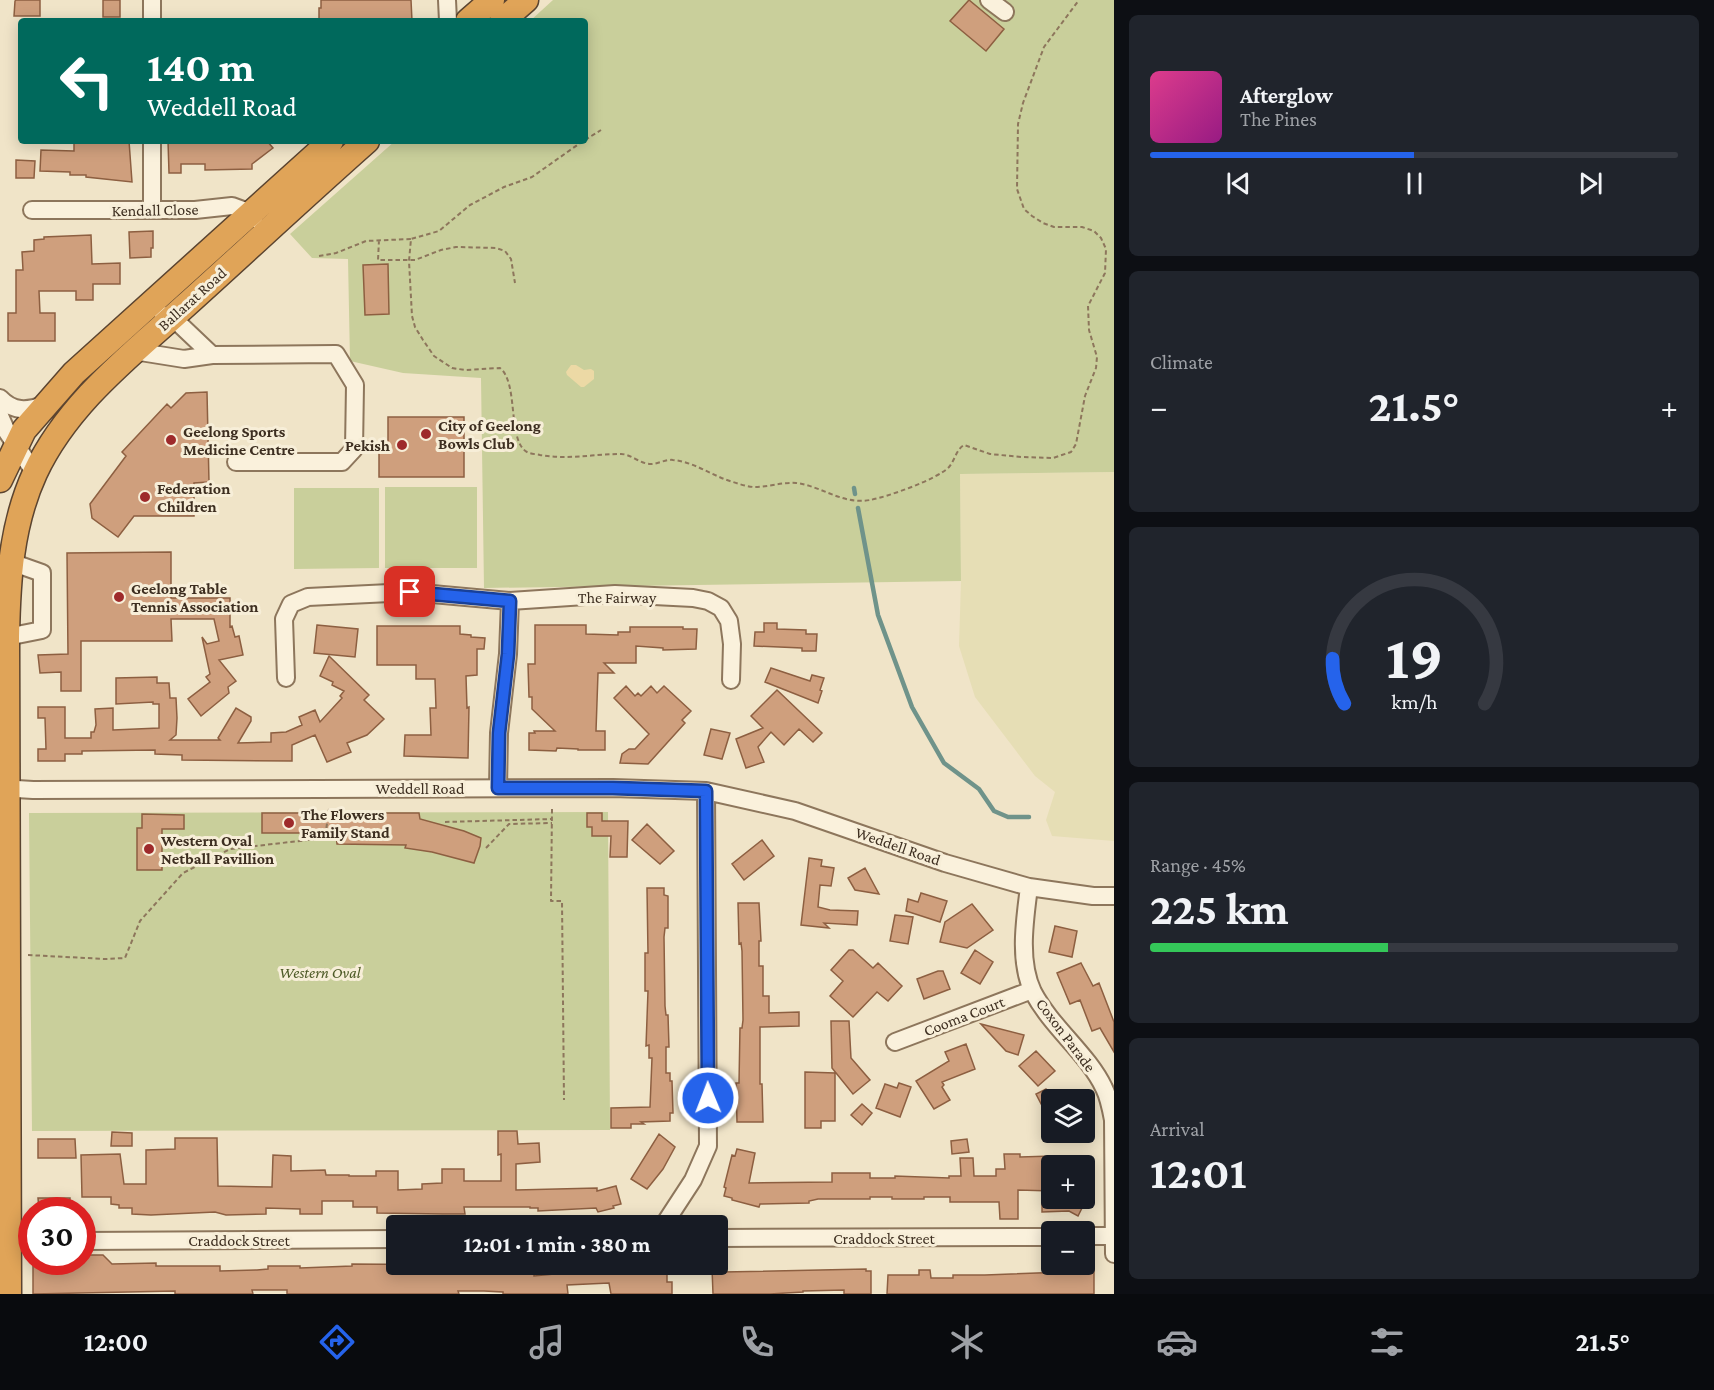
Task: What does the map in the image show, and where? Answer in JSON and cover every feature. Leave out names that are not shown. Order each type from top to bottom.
[{"type":"highway","points":[[471,18],[492,0]]},
{"type":"highway","points":[[505,18],[525,0]]},
{"type":"highway","name":"Ballarat Road","points":[[6,461],[24,430],[74,372],[142,311],[242,210],[328,144]]},
{"type":"highway","name":"Ballarat Road","points":[[18,1197],[4,788],[11,562],[20,512],[35,473],[68,421],[106,376],[364,144]]},
{"type":"highway","name":"Ballarat Road","points":[[9,1294],[18,1251]]},
{"type":"street","points":[[152,0],[152,18]]},
{"type":"street","points":[[447,0],[448,18]]},
{"type":"street","points":[[989,0],[1005,12]]},
{"type":"street","points":[[152,144],[152,210]]},
{"type":"street","name":"Kendall Close","points":[[32,210],[242,210]]},
{"type":"street","points":[[242,210],[261,237]]},
{"type":"street","points":[[142,311],[172,317],[212,355]]},
{"type":"street","points":[[134,351],[184,359],[212,355],[336,354],[355,385],[354,448],[342,462],[237,462]]},
{"type":"street","points":[[0,398],[10,407],[17,409],[44,405]]},
{"type":"street","points":[[0,416],[6,461],[35,473]]},
{"type":"street","points":[[7,637],[42,630],[42,573],[11,562]]},
{"type":"street","name":"The Fairway","points":[[286,678],[284,619],[291,604],[308,597],[410,592],[510,601],[615,594],[693,598],[708,601],[721,608],[729,621],[732,644],[731,680]]},
{"type":"street","points":[[498,788],[499,733],[508,654],[510,601]]},
{"type":"street","name":"Weddell Road","points":[[4,788],[33,790],[624,788],[706,791],[795,811],[945,862],[1029,886],[1093,896],[1114,896]]},
{"type":"street","points":[[670,1215],[693,1180],[708,1146],[706,791]]},
{"type":"street","name":"Coxon Parade","points":[[1029,886],[1025,942],[1032,990],[1051,1020],[1095,1072],[1108,1098],[1113,1120],[1114,1254]]},
{"type":"street","name":"Cooma Court","points":[[895,1042],[1032,990]]},
{"type":"street","name":"Craddock Street","points":[[728,1238],[1041,1236]]},
{"type":"street","points":[[1095,1236],[1114,1236]]},
{"type":"street","name":"Craddock Street","points":[[96,1241],[386,1239]]},
{"type":"path","points":[[411,239],[409,261],[412,316],[415,327],[434,356],[452,368],[465,370],[500,368],[504,371],[520,445],[527,452],[558,458],[625,454],[636,461],[651,464],[671,460],[689,464],[732,482],[755,487],[794,483],[852,501],[888,496],[937,475],[949,467],[960,447],[964,445],[990,454],[1053,458],[1064,455],[1071,452],[1076,444],[1085,396],[1096,368],[1097,357],[1089,330],[1088,306],[1105,273],[1106,249],[1101,238],[1094,231],[1082,227],[1048,225],[1024,209],[1017,189],[1016,165],[1018,124],[1037,64],[1044,47],[1079,0]]},
{"type":"path","points":[[588,137],[601,129]]},
{"type":"path","points":[[319,256],[336,253],[366,241],[411,239],[439,231],[470,205],[504,187],[532,177],[578,144]]},
{"type":"path","points":[[379,240],[378,260],[409,261],[456,247],[496,248],[505,251],[511,259],[515,283]]},
{"type":"path","points":[[28,956],[125,958],[140,921],[183,873],[230,849],[325,838],[329,809]]},
{"type":"path","points":[[552,809],[551,901],[562,901],[564,1100]]},
{"type":"path","points":[[445,822],[552,821]]},
{"type":"path","points":[[486,848],[509,824],[552,821]]},
{"type":"shaded area","points":[[1114,472],[1114,841],[1052,836],[1046,820],[1055,792],[1035,776],[975,697],[959,646],[960,474]]},
{"type":"green space","points":[[553,0],[1114,0],[1114,472],[960,474],[961,581],[484,588],[481,378],[403,373],[350,361],[348,259],[312,258],[290,234],[392,144],[588,144],[588,18],[533,18]]},
{"type":"green space","points":[[385,487],[477,487],[477,568],[385,568]]},
{"type":"green space","points":[[294,488],[379,488],[379,568],[294,569]]},
{"type":"green space","name":"Western Oval","points":[[608,812],[610,1130],[32,1131],[29,813]]},
{"type":"sand","points":[[571,365],[584,370],[591,369],[594,371],[594,379],[581,387],[567,375],[566,372]]},
{"type":"building","points":[[16,0],[40,0],[40,16],[14,16]]},
{"type":"building","points":[[103,0],[120,0],[120,17],[103,17]]},
{"type":"building","points":[[321,0],[411,0],[412,18],[319,18],[319,8],[321,8]]},
{"type":"building","points":[[969,0],[1004,29],[986,51],[950,21]]},
{"type":"building","points":[[74,144],[129,144],[132,182],[70,175],[70,172],[40,171],[41,150],[74,151]]},
{"type":"building","points":[[168,144],[270,144],[273,148],[252,164],[252,169],[205,170],[205,164],[181,164],[181,173],[169,173]]},
{"type":"building","points":[[16,160],[35,161],[34,178],[16,178]]},
{"type":"building","points":[[153,231],[151,257],[130,258],[129,232]]},
{"type":"building","points":[[91,235],[92,264],[120,263],[120,284],[93,284],[93,300],[76,300],[76,291],[39,291],[40,313],[55,313],[55,341],[8,341],[8,313],[16,313],[16,270],[23,270],[22,252],[34,251],[34,240],[44,239],[44,237]]},
{"type":"building","points":[[388,264],[389,314],[365,315],[363,265]]},
{"type":"building","points":[[207,392],[209,482],[194,483],[194,516],[134,516],[118,537],[92,518],[90,504],[126,456],[122,452],[167,404],[171,408],[186,393]]},
{"type":"building","name":"City of Geelong Bowls Club","points":[[388,417],[464,417],[464,477],[379,477],[379,451],[388,451]]},
{"type":"building","name":"Geelong Table Tennis Association","points":[[171,552],[171,598],[230,598],[230,627],[232,626],[235,637],[239,636],[243,655],[219,660],[236,681],[228,687],[229,693],[201,716],[188,699],[210,682],[206,677],[210,674],[202,637],[207,644],[219,641],[214,619],[171,619],[172,641],[81,641],[81,691],[61,691],[61,672],[40,673],[38,655],[68,654],[67,553]]},
{"type":"building","points":[[764,623],[777,623],[777,629],[806,630],[806,634],[817,634],[816,651],[802,651],[802,648],[754,646],[755,632],[764,632]]},
{"type":"building","points":[[317,625],[358,629],[355,657],[314,653]]},
{"type":"building","points":[[535,625],[586,625],[586,634],[618,635],[618,632],[630,632],[630,627],[697,629],[696,649],[663,650],[663,648],[636,646],[636,663],[604,663],[614,673],[598,673],[596,731],[605,731],[605,750],[557,748],[556,751],[529,750],[529,733],[555,731],[532,709],[532,697],[529,697],[528,664],[535,664]]},
{"type":"building","points":[[377,626],[460,626],[460,634],[485,638],[484,649],[477,649],[477,675],[466,676],[467,708],[469,707],[468,758],[404,756],[405,735],[431,735],[430,708],[436,708],[435,679],[416,679],[416,665],[377,665]]},
{"type":"building","points":[[329,656],[369,695],[364,700],[384,719],[367,735],[347,743],[351,752],[327,762],[315,735],[292,745],[292,761],[182,760],[182,755],[155,754],[155,750],[82,751],[82,754],[65,754],[65,761],[38,761],[38,749],[46,749],[45,718],[38,718],[38,707],[65,707],[65,738],[91,738],[91,732],[94,732],[96,725],[95,709],[113,708],[113,730],[159,728],[159,704],[153,704],[153,702],[116,704],[116,678],[157,677],[157,683],[169,683],[170,698],[176,698],[177,718],[176,735],[170,740],[220,740],[218,738],[236,708],[251,717],[238,743],[271,742],[271,733],[286,732],[302,725],[299,717],[315,710],[320,722],[342,698],[340,696],[344,691],[332,685],[333,682],[320,676]]},
{"type":"building","points":[[771,668],[810,681],[812,675],[824,678],[818,703],[765,682]]},
{"type":"building","points":[[626,686],[635,696],[638,693],[641,696],[651,686],[657,693],[664,686],[691,711],[682,720],[685,723],[648,764],[620,763],[622,754],[629,749],[635,749],[649,734],[614,698]]},
{"type":"building","points":[[777,690],[822,733],[813,742],[799,729],[784,745],[771,732],[758,747],[764,762],[746,768],[736,739],[763,728],[751,716]]},
{"type":"building","points":[[711,729],[730,733],[722,759],[704,755]]},
{"type":"building","points":[[262,813],[419,813],[420,819],[481,838],[480,846],[474,863],[432,852],[405,848],[406,845],[337,844],[336,833],[262,833]]},
{"type":"building","points":[[587,813],[602,813],[602,821],[628,821],[627,857],[610,857],[611,836],[592,836],[592,827],[587,827]]},
{"type":"building","name":"Western Oval Netball Pavillion","points":[[142,814],[184,815],[184,829],[162,829],[162,870],[137,870],[137,828],[142,828]]},
{"type":"building","points":[[647,824],[674,851],[660,864],[632,840]]},
{"type":"building","points":[[762,840],[774,856],[744,880],[732,864]]},
{"type":"building","points":[[809,858],[822,860],[821,866],[834,868],[831,886],[820,885],[818,907],[858,911],[857,925],[824,923],[829,928],[801,925]]},
{"type":"building","points":[[865,868],[879,894],[855,890],[848,878]]},
{"type":"building","points":[[647,888],[664,888],[664,895],[668,896],[668,928],[665,928],[664,937],[665,1006],[666,1015],[668,1015],[669,1047],[666,1047],[666,1073],[670,1073],[670,1081],[672,1081],[673,1113],[670,1113],[670,1121],[641,1122],[644,1124],[631,1124],[631,1128],[611,1128],[611,1108],[650,1107],[652,1058],[649,1058],[649,1045],[646,1046],[648,991],[645,991],[645,953],[648,953]]},
{"type":"building","points":[[921,893],[947,901],[940,922],[906,911],[908,899],[918,902]]},
{"type":"building","points":[[738,903],[759,903],[761,941],[759,941],[759,966],[763,966],[763,996],[769,996],[769,1013],[799,1012],[799,1026],[760,1027],[763,1122],[737,1122],[736,1083],[739,1083],[740,1028],[742,1028],[743,1020],[742,951],[741,943],[739,944]]},
{"type":"building","points":[[972,904],[993,930],[967,948],[940,942],[945,922]]},
{"type":"building","points":[[895,915],[913,917],[908,944],[890,941]]},
{"type":"building","points":[[1055,926],[1077,931],[1072,957],[1049,952]]},
{"type":"building","points":[[849,950],[853,950],[873,968],[878,963],[902,986],[888,1001],[877,992],[853,1017],[830,996],[843,981],[831,970]]},
{"type":"building","points":[[975,950],[993,962],[980,984],[961,973]]},
{"type":"building","points":[[1081,963],[1093,986],[1099,983],[1114,1022],[1114,1052],[1100,1028],[1092,1031],[1080,1000],[1070,1004],[1057,973]]},
{"type":"building","points":[[943,971],[950,989],[924,999],[917,979]]},
{"type":"building","points":[[831,1021],[849,1021],[851,1058],[870,1080],[853,1094],[832,1068]]},
{"type":"building","points":[[981,1024],[1024,1035],[1018,1055],[1006,1051]]},
{"type":"building","points":[[966,1044],[975,1069],[942,1082],[944,1085],[942,1087],[950,1100],[934,1109],[916,1081],[949,1061],[945,1052]]},
{"type":"building","points":[[1036,1051],[1055,1071],[1038,1086],[1019,1066]]},
{"type":"building","points":[[805,1072],[835,1073],[835,1121],[821,1121],[821,1128],[805,1128]]},
{"type":"building","points":[[899,1083],[911,1087],[900,1117],[876,1108],[885,1084],[897,1088]]},
{"type":"building","points":[[1041,1092],[1041,1104],[1036,1094]]},
{"type":"building","points":[[862,1104],[872,1113],[862,1125],[851,1115]]},
{"type":"building","points":[[498,1131],[517,1131],[518,1144],[539,1143],[540,1162],[516,1164],[516,1190],[597,1188],[597,1191],[616,1186],[621,1204],[598,1212],[596,1208],[538,1211],[538,1208],[530,1207],[464,1207],[465,1214],[443,1214],[377,1213],[377,1207],[353,1207],[353,1201],[322,1201],[322,1214],[300,1214],[300,1209],[266,1208],[266,1214],[226,1215],[215,1212],[151,1215],[132,1214],[132,1208],[119,1208],[119,1205],[111,1204],[111,1197],[82,1197],[81,1155],[120,1154],[124,1184],[146,1184],[146,1150],[175,1149],[175,1138],[217,1138],[218,1186],[272,1187],[273,1155],[291,1156],[291,1171],[325,1170],[326,1175],[376,1176],[376,1171],[398,1171],[398,1190],[422,1189],[422,1184],[442,1183],[442,1169],[464,1169],[464,1181],[501,1181],[501,1154],[498,1155]]},
{"type":"building","points":[[112,1132],[132,1133],[132,1146],[111,1146]]},
{"type":"building","points":[[659,1134],[675,1147],[663,1169],[647,1189],[631,1179]]},
{"type":"building","points":[[38,1139],[75,1139],[76,1158],[38,1158]]},
{"type":"building","points":[[967,1139],[969,1152],[952,1154],[951,1141]]},
{"type":"building","points":[[737,1149],[755,1153],[749,1183],[832,1182],[832,1173],[870,1173],[870,1178],[895,1178],[895,1176],[949,1178],[949,1176],[961,1176],[960,1158],[973,1158],[974,1176],[996,1176],[996,1169],[1005,1169],[1004,1154],[1020,1154],[1020,1157],[1041,1156],[1041,1191],[1018,1190],[1018,1219],[1000,1219],[999,1202],[950,1202],[950,1197],[818,1199],[809,1201],[809,1203],[760,1204],[759,1207],[724,1196],[732,1155],[735,1156]]},
{"type":"building","points":[[1042,1209],[1082,1209],[1078,1216],[1069,1211],[1042,1212]]},
{"type":"building","points":[[96,1255],[103,1255],[112,1264],[156,1263],[156,1266],[220,1266],[220,1271],[268,1269],[268,1266],[300,1266],[300,1268],[386,1264],[386,1275],[667,1275],[667,1282],[672,1282],[672,1294],[611,1294],[609,1283],[567,1285],[568,1294],[458,1291],[459,1294],[287,1294],[287,1290],[252,1290],[253,1294],[175,1294],[175,1291],[33,1294],[33,1275],[96,1275]]},
{"type":"building","points":[[866,1269],[866,1271],[871,1271],[871,1294],[844,1294],[844,1290],[713,1294],[712,1275],[728,1275],[728,1272]]},
{"type":"building","points":[[919,1270],[930,1270],[931,1278],[1041,1273],[1041,1275],[1094,1275],[1094,1294],[887,1294],[888,1275],[919,1275]]},
{"type":"waterway","points":[[854,488],[855,494]]},
{"type":"waterway","points":[[858,508],[878,615],[912,707],[944,763],[979,789],[994,811],[1008,817],[1029,817]]},
{"type":"place","name":"City of Geelong Bowls Club","points":[[426,434]]},
{"type":"place","name":"Geelong Sports Medicine Centre","points":[[171,440]]},
{"type":"place","name":"Pekish","points":[[402,445]]},
{"type":"place","name":"Federation Children","points":[[145,497]]},
{"type":"place","name":"Geelong Table Tennis Association","points":[[119,597]]},
{"type":"place","name":"The Flowers Family Stand","points":[[289,823]]},
{"type":"place","name":"Western Oval Netball Pavillion","points":[[149,849]]},
{"type":"route","points":[[410,592],[510,601],[508,654],[499,733],[498,788],[706,791],[708,1098]]}]
